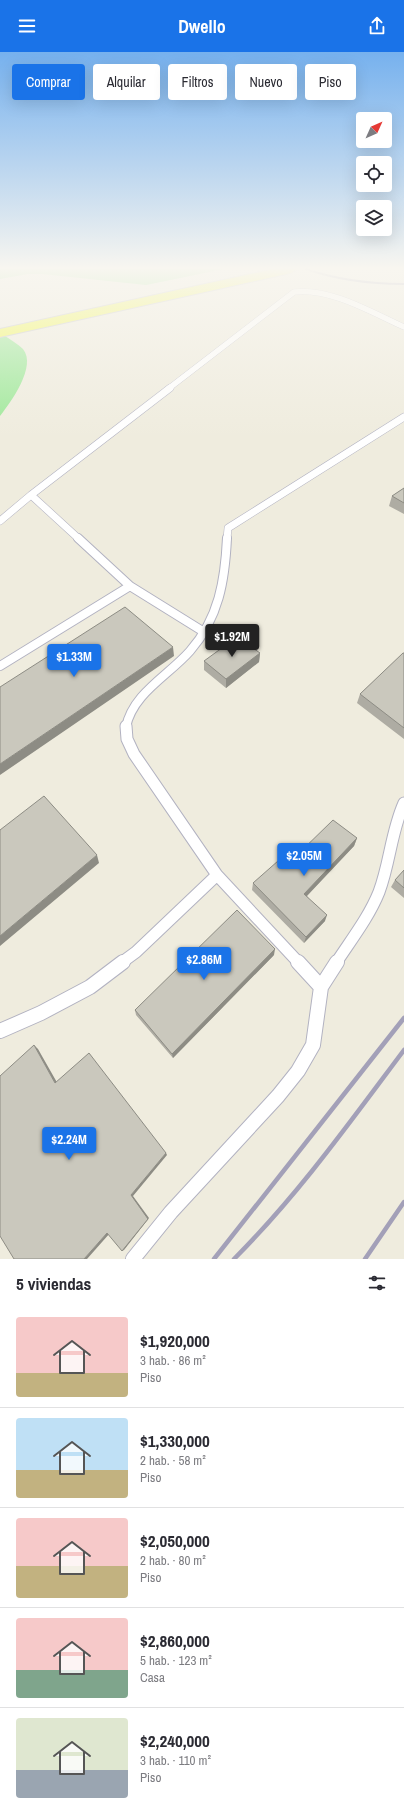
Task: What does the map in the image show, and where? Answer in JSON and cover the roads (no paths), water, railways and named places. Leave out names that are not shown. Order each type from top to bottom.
[{"type":"main road","points":[[0,334],[39,325]]},
{"type":"lane","points":[[0,521],[31,495],[251,325]]},
{"type":"lane","points":[[321,987],[217,875],[161,797],[138,761],[127,739],[126,730],[129,715],[137,701],[193,648],[212,619],[224,580],[228,528],[404,417]]},
{"type":"lane","points":[[31,495],[130,586],[204,632]]},
{"type":"lane","points":[[0,666],[130,586]]},
{"type":"lane","points":[[134,1259],[171,1212],[278,1096],[298,1071],[313,1045],[321,987],[374,903],[381,889],[393,833],[399,812],[404,803]]},
{"type":"lane","points":[[0,1032],[40,1013],[90,986],[136,952],[217,875]]},
{"type":"railway","points":[[214,1259],[404,1018]]},
{"type":"railway","points":[[234,1259],[302,1184],[404,1050]]},
{"type":"railway","points":[[365,1259],[404,1202]]}]
